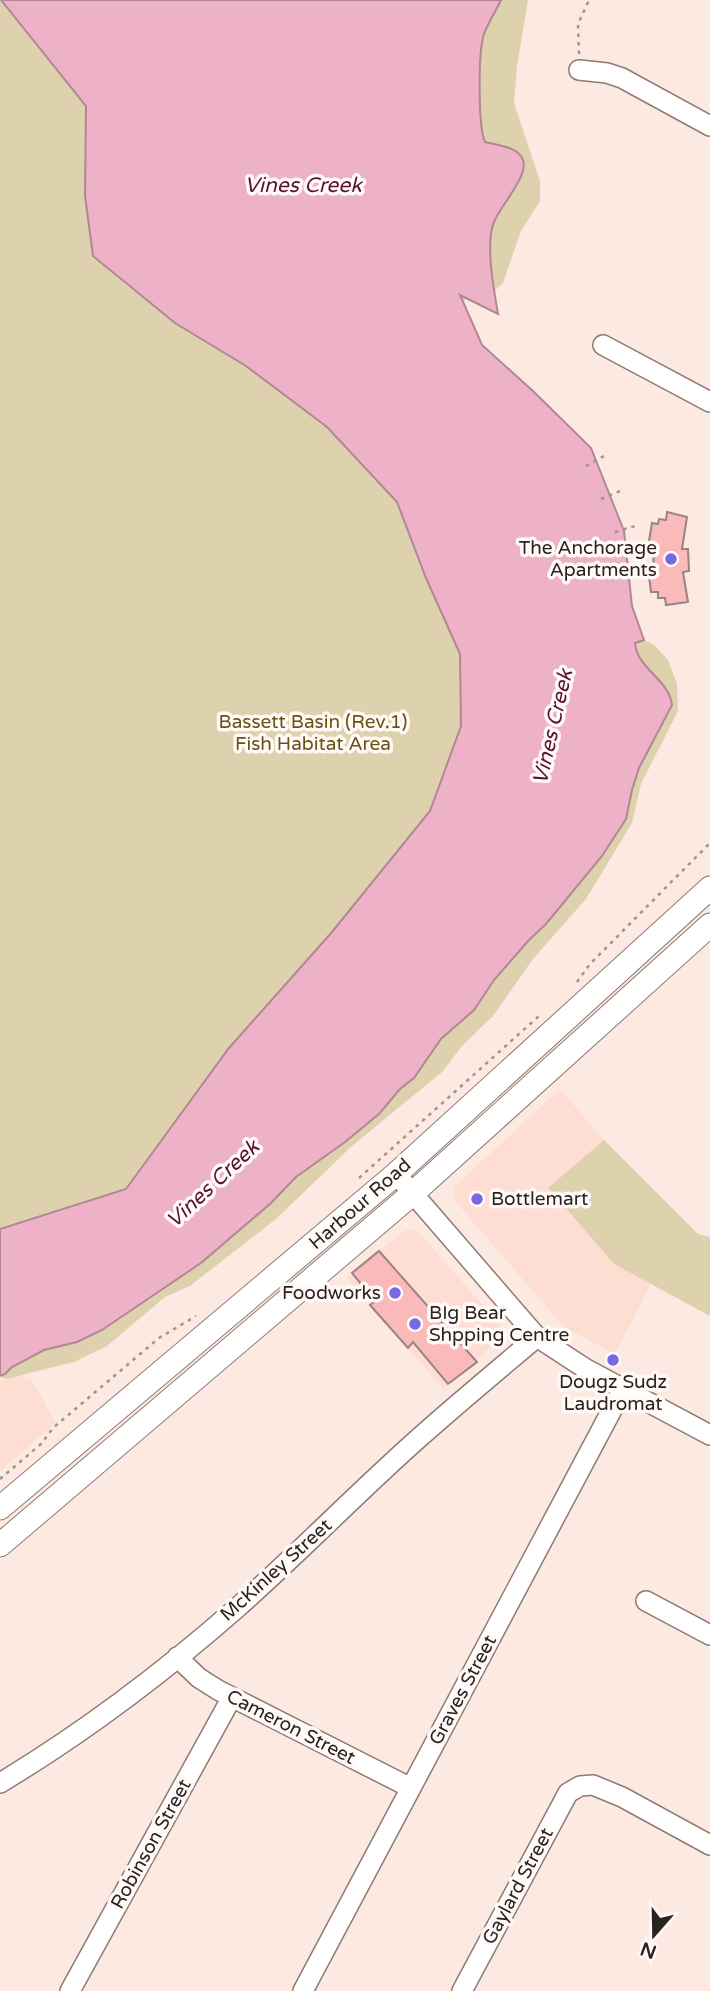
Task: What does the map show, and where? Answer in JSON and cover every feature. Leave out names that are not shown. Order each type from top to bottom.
[{"type":"main road","name":"Harbour Road","points":[[0,1508],[396,1174],[710,888]]},
{"type":"main road","name":"Harbour Road","points":[[0,1545],[412,1194],[710,925]]},
{"type":"street","points":[[579,70],[607,73],[622,79],[710,126]]},
{"type":"street","points":[[603,345],[710,402]]},
{"type":"street","points":[[396,1174],[537,1337],[586,1369],[710,1435]]},
{"type":"street","name":"McKinley Street","points":[[0,1783],[107,1713],[238,1607],[420,1437],[537,1337]]},
{"type":"street","name":"Graves Street","points":[[303,1991],[623,1389]]},
{"type":"street","points":[[646,1601],[710,1635]]},
{"type":"street","name":"Cameron Street","points":[[177,1657],[199,1678],[232,1697],[411,1788]]},
{"type":"street","name":"Robinson Street","points":[[70,1991],[232,1697]]},
{"type":"street","name":"Gaylard Street","points":[[462,1991],[568,1793],[580,1786],[593,1785],[622,1797],[710,1845]]},
{"type":"path","points":[[579,70],[578,24],[589,0]]},
{"type":"path","points":[[586,466],[604,456]]},
{"type":"path","points":[[601,499],[620,491]]},
{"type":"path","points":[[615,532],[635,526]]},
{"type":"path","points":[[575,986],[590,964],[710,843]]},
{"type":"path","points":[[359,1178],[542,1014]]},
{"type":"path","points":[[0,1479],[41,1444],[53,1428],[159,1338],[200,1314]]},
{"type":"shaded area","points":[[560,1089],[604,1140],[548,1189],[614,1264],[651,1284],[615,1354],[564,1327],[454,1200],[454,1187]]},
{"type":"shaded area","points":[[405,1230],[418,1231],[501,1326],[500,1339],[443,1389],[346,1277]]},
{"type":"shaded area","points":[[19,1370],[24,1378],[32,1380],[56,1423],[0,1471],[0,1381],[12,1378]]},
{"type":"green space","name":"Bassett Basin (Rev.1) Fish Habitat Area","points":[[0,0],[528,0],[514,103],[540,181],[540,201],[521,231],[503,283],[479,305],[466,298],[436,356],[604,619],[654,645],[668,660],[677,684],[678,711],[641,784],[632,823],[586,899],[533,959],[493,1016],[462,1046],[442,1072],[352,1146],[276,1219],[190,1286],[165,1297],[107,1346],[74,1362],[6,1379],[0,1377]]},
{"type":"green space","points":[[604,1140],[698,1234],[710,1237],[710,1316],[614,1264],[548,1188]]},
{"type":"water","name":"Vines Creek","points":[[1,0],[501,0],[482,43],[481,121],[485,142],[517,152],[524,167],[491,231],[491,267],[498,314],[460,295],[482,345],[591,448],[624,531],[632,606],[644,640],[635,643],[637,652],[665,688],[672,705],[639,768],[626,819],[602,856],[546,924],[494,980],[474,1010],[441,1039],[414,1078],[400,1089],[379,1114],[296,1177],[271,1203],[201,1263],[102,1330],[77,1342],[44,1350],[0,1376],[0,1229],[126,1189],[229,1048],[332,932],[430,811],[461,726],[460,654],[426,578],[397,502],[327,427],[246,366],[175,323],[93,256],[85,196],[86,106]]},
{"type":"building","name":"The Anchorage Apartments","points":[[667,512],[687,517],[682,549],[688,549],[689,571],[683,572],[688,602],[666,605],[665,598],[658,598],[658,592],[651,592],[649,576],[653,575],[654,542],[649,541],[652,523],[658,524],[659,519],[666,520]]},
{"type":"building","name":"BIg Bear Shpping Centre","points":[[379,1251],[477,1362],[448,1384],[413,1342],[408,1348],[370,1305],[375,1301],[352,1273]]},
{"type":"place","name":"The Anchorage Apartments","points":[[671,559]]},
{"type":"place","name":"Bottlemart","points":[[477,1199]]},
{"type":"place","name":"Foodworks","points":[[395,1293]]},
{"type":"place","name":"BIg Bear Shpping Centre","points":[[415,1324]]},
{"type":"place","name":"Dougz Sudz Laudromat","points":[[613,1360]]}]
